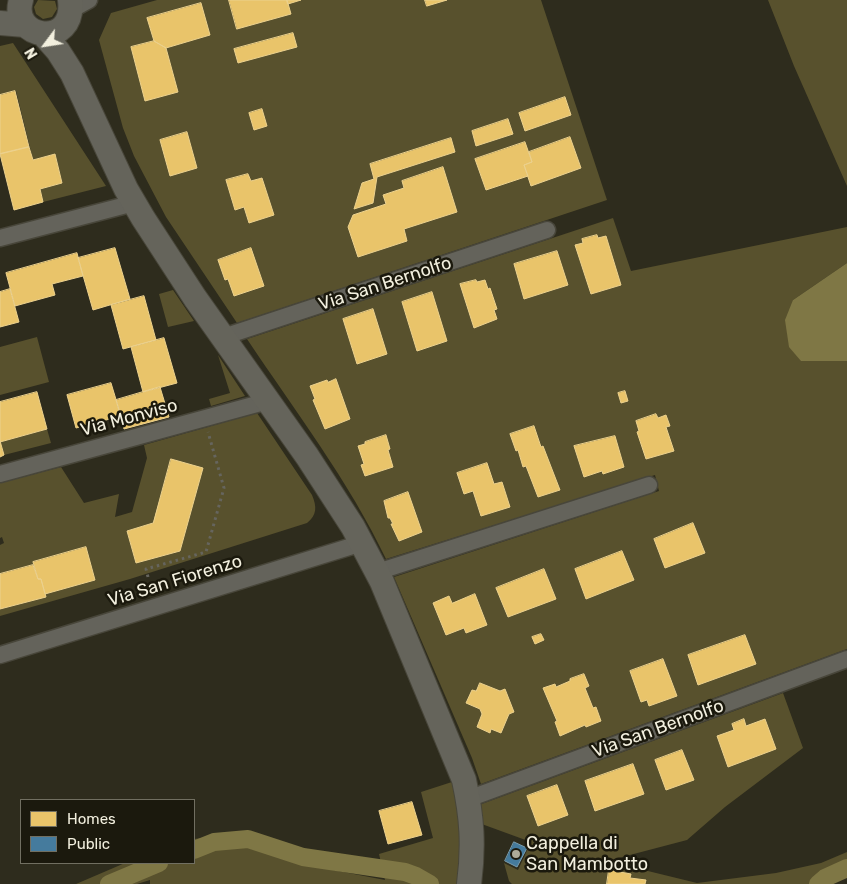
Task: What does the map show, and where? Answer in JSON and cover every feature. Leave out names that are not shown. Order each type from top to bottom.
[{"type":"street","points":[[0,23],[44,13],[58,51],[72,73],[134,203],[195,298],[334,497],[362,543],[377,572],[458,761],[468,799],[473,836],[469,884]]},
{"type":"street","points":[[0,238],[134,203]]},
{"type":"street","name":"Via San Bernolfo","points":[[223,337],[547,230]]},
{"type":"street","name":"Via Monviso","points":[[0,474],[268,401]]},
{"type":"street","points":[[377,572],[649,485]]},
{"type":"street","name":"Via San Fiorenzo","points":[[0,655],[362,543]]},
{"type":"street","name":"Via San Bernolfo","points":[[468,799],[847,659]]},
{"type":"path","points":[[148,577],[146,569],[206,552],[224,488],[204,418]]},
{"type":"shaded area","points":[[38,0],[55,1],[57,9],[52,17],[43,19],[36,14],[34,7]]},
{"type":"shaded area","points":[[157,0],[541,0],[607,200],[237,323],[166,217],[134,156],[123,128],[99,40],[111,13]]},
{"type":"shaded area","points":[[768,0],[847,0],[847,186],[794,66]]},
{"type":"shaded area","points":[[13,43],[106,186],[43,202],[40,189],[62,183],[55,154],[33,160],[16,91],[0,95],[0,46]]},
{"type":"shaded area","points":[[613,218],[631,271],[847,227],[847,263],[793,300],[801,361],[847,361],[847,649],[481,784],[472,758],[394,577],[659,491],[655,475],[386,559],[338,474],[247,339]]},
{"type":"shaded area","points":[[847,263],[847,361],[801,361],[789,347],[785,320],[793,300]]},
{"type":"shaded area","points":[[173,290],[194,321],[168,327],[159,294]]},
{"type":"shaded area","points":[[37,337],[49,382],[0,395],[0,347]]},
{"type":"shaded area","points":[[218,355],[245,396],[211,406],[209,399],[230,393]]},
{"type":"shaded area","points":[[257,413],[312,495],[315,503],[314,514],[307,523],[130,579],[0,616],[0,545],[4,543],[2,537],[0,538],[0,483],[61,467],[84,503],[119,494],[115,517],[132,512],[147,458],[144,445]],"holes":[[[153,523],[136,563],[127,531]]]},
{"type":"shaded area","points":[[47,429],[51,443],[4,455],[0,442]]},
{"type":"shaded area","points":[[783,693],[803,748],[725,807],[687,840],[607,861],[697,883],[776,873],[821,863],[847,852],[847,877],[830,882],[829,884],[645,884],[645,880],[630,878],[630,874],[610,870],[607,884],[512,884],[509,881],[504,863],[518,870],[531,842],[479,823],[476,806]]},
{"type":"shaded area","points":[[455,781],[461,806],[461,884],[150,884],[150,880],[137,884],[76,884],[123,864],[195,864],[195,839],[211,837],[307,865],[385,880],[379,854],[433,838],[421,792]]},
{"type":"building: Homes","points":[[229,0],[287,0],[291,14],[237,29]]},
{"type":"building: Homes","points":[[287,0],[301,0],[288,4]]},
{"type":"building: Homes","points":[[425,0],[447,0],[427,6]]},
{"type":"building: Homes","points":[[201,3],[210,35],[166,48],[154,41],[147,18]]},
{"type":"building: Homes","points":[[293,33],[297,47],[238,63],[234,49]]},
{"type":"building: Homes","points":[[154,41],[166,48],[178,92],[145,101],[131,47]]},
{"type":"building: Homes","points":[[15,91],[29,147],[0,154],[0,95]]},
{"type":"building: Homes","points":[[565,97],[571,115],[525,131],[519,113]]},
{"type":"building: Homes","points":[[262,109],[267,126],[254,130],[249,113]]},
{"type":"building: Homes","points":[[508,119],[513,134],[476,146],[472,131]]},
{"type":"building: Homes","points":[[187,132],[197,168],[170,176],[160,140]]},
{"type":"building: Homes","points":[[570,137],[581,168],[531,186],[524,165],[532,162],[529,152]]},
{"type":"building: Homes","points":[[451,138],[455,152],[377,177],[373,203],[354,209],[362,183],[374,179],[370,164]]},
{"type":"building: Homes","points":[[525,142],[532,162],[524,165],[528,176],[486,190],[475,159]]},
{"type":"building: Homes","points":[[29,147],[33,160],[55,154],[62,183],[40,189],[43,202],[14,210],[0,154]]},
{"type":"building: Homes","points":[[443,167],[457,212],[404,229],[407,241],[358,257],[348,227],[353,215],[386,204],[383,195],[404,188],[402,181]]},
{"type":"building: Homes","points":[[248,174],[251,181],[262,178],[274,215],[249,223],[244,207],[235,210],[226,180]]},
{"type":"building: Homes","points":[[597,235],[598,238],[606,236],[621,285],[591,294],[575,245],[583,243],[582,239]]},
{"type":"building: Homes","points":[[115,248],[130,299],[93,310],[78,258]]},
{"type":"building: Homes","points":[[251,248],[264,286],[234,296],[228,279],[225,280],[218,260]]},
{"type":"building: Homes","points":[[557,251],[568,285],[524,299],[514,264]]},
{"type":"building: Homes","points":[[77,253],[83,276],[52,284],[55,295],[15,306],[6,273]]},
{"type":"building: Homes","points":[[476,280],[477,282],[485,280],[488,289],[490,288],[497,309],[494,310],[497,319],[474,328],[460,284]]},
{"type":"building: Homes","points":[[10,289],[19,322],[0,327],[0,292]]},
{"type":"building: Homes","points":[[432,292],[447,341],[417,351],[402,302]]},
{"type":"building: Homes","points":[[144,296],[156,340],[123,349],[111,305]]},
{"type":"building: Homes","points":[[373,309],[387,354],[357,364],[343,319]]},
{"type":"building: Homes","points":[[164,338],[177,383],[143,392],[131,347]]},
{"type":"building: Homes","points":[[336,379],[350,419],[325,429],[313,400],[315,399],[310,386]]},
{"type":"building: Homes","points":[[111,383],[121,416],[76,428],[67,395]]},
{"type":"building: Homes","points":[[160,387],[169,417],[124,429],[116,400]]},
{"type":"building: Homes","points":[[625,391],[628,401],[621,403],[618,393]]},
{"type":"building: Homes","points":[[37,392],[47,429],[0,442],[0,402]]},
{"type":"building: Homes","points":[[656,414],[658,418],[666,415],[670,426],[666,427],[674,451],[646,459],[637,432],[639,431],[636,421]]},
{"type":"building: Homes","points":[[534,426],[560,490],[538,497],[526,466],[523,467],[518,450],[516,451],[510,434]]},
{"type":"building: Homes","points":[[386,435],[393,467],[365,476],[361,465],[364,464],[358,446]]},
{"type":"building: Homes","points":[[615,436],[624,467],[603,474],[602,471],[584,477],[574,446]]},
{"type":"building: Homes","points":[[0,441],[4,455],[0,457]]},
{"type":"building: Homes","points":[[171,459],[203,468],[180,551],[136,563],[127,531],[153,523]]},
{"type":"building: Homes","points":[[487,463],[494,484],[502,482],[510,507],[481,516],[473,491],[464,494],[457,473]]},
{"type":"building: Homes","points":[[408,492],[422,532],[399,541],[391,524],[393,524],[390,518],[388,518],[384,501]]},
{"type":"building: Homes","points":[[693,523],[705,553],[665,568],[654,539]]},
{"type":"building: Homes","points":[[86,547],[95,580],[45,594],[41,579],[38,579],[33,562]]},
{"type":"building: Homes","points":[[622,551],[634,580],[586,599],[575,569]]},
{"type":"building: Homes","points":[[33,565],[38,579],[41,579],[46,597],[0,609],[0,574]]},
{"type":"building: Homes","points":[[544,569],[556,599],[508,617],[496,588]]},
{"type":"building: Homes","points":[[475,594],[487,625],[466,633],[464,628],[446,635],[433,603],[449,596],[452,603]]},
{"type":"building: Homes","points":[[541,634],[544,640],[535,644],[532,637]]},
{"type":"building: Homes","points":[[745,635],[756,664],[698,685],[688,655]]},
{"type":"building: Homes","points":[[663,659],[677,696],[649,706],[647,700],[641,702],[630,671]]},
{"type":"building: Homes","points":[[584,674],[589,686],[585,688],[593,708],[596,707],[601,721],[586,727],[585,725],[560,736],[555,722],[557,721],[543,688],[555,684],[556,687]]},
{"type":"building: Homes","points":[[480,683],[500,691],[505,689],[514,712],[509,714],[501,733],[491,729],[490,733],[477,727],[482,714],[480,709],[466,703],[472,690],[476,691]]},
{"type":"building: Homes","points":[[744,719],[746,726],[765,719],[776,749],[728,767],[717,736],[734,730],[732,724]]},
{"type":"building: Homes","points":[[682,750],[694,780],[666,790],[655,760]]},
{"type":"building: Homes","points":[[633,764],[644,794],[595,811],[585,781]]},
{"type":"building: Homes","points":[[557,785],[568,815],[538,826],[527,796]]},
{"type":"building: Homes","points":[[412,802],[422,835],[388,844],[379,811]]},
{"type":"building: Homes","points":[[609,870],[631,874],[630,878],[646,880],[645,884],[607,884]]},
{"type":"building: Public","name":"Cappella di San Mambotto","points":[[514,842],[527,848],[517,867],[505,861]]},
{"type":"waterway","points":[[195,850],[214,842],[248,839],[303,857],[405,872],[430,884]]},
{"type":"waterway","points":[[109,884],[157,864]]},
{"type":"waterway","points":[[818,884],[825,878],[847,868]]},
{"type":"place","name":"Cappella di San Mambotto","points":[[516,854]]}]
